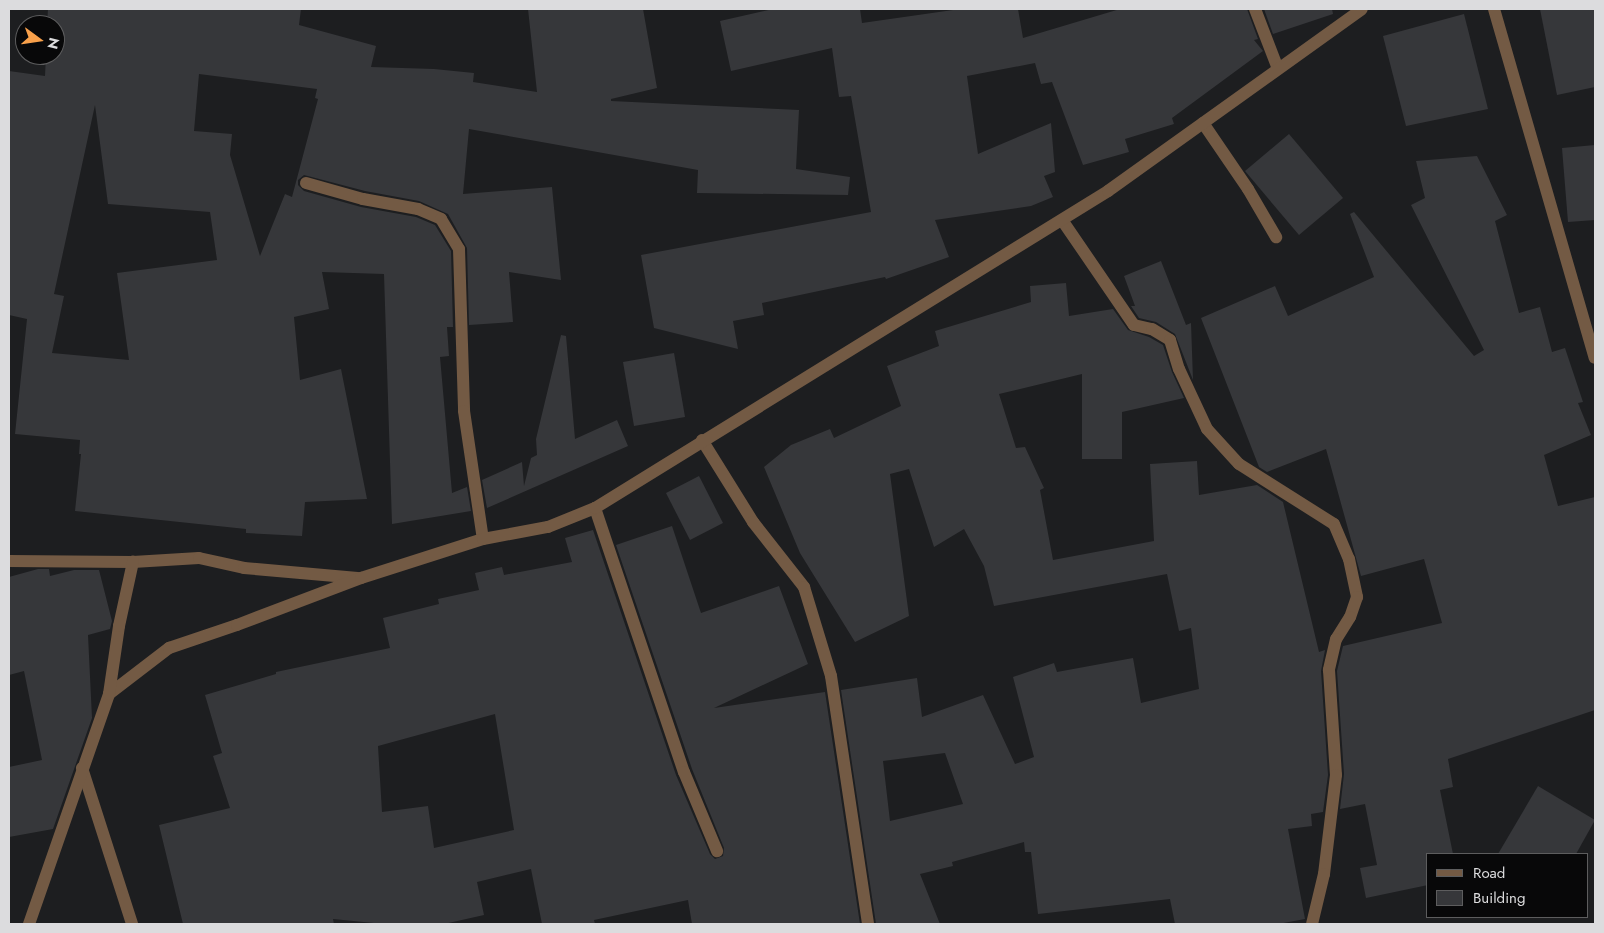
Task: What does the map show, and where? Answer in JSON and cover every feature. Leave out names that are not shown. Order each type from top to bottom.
[{"type":"street","points":[[1254,9],[1278,69]]},
{"type":"street","points":[[109,694],[169,648],[237,626],[361,578],[483,539],[548,528],[595,508],[702,440],[1108,191],[1362,9]]},
{"type":"street","points":[[1494,9],[1595,358]]},
{"type":"street","points":[[1202,123],[1248,189],[1276,237]]},
{"type":"street","points":[[306,183],[363,199],[426,212],[441,219],[460,249],[464,412],[483,539]]},
{"type":"street","points":[[1062,220],[1134,325],[1152,329],[1170,340],[1179,368],[1207,429],[1239,464],[1334,524],[1349,559],[1357,597],[1350,617],[1336,639],[1329,670],[1336,775],[1324,874],[1312,924]]},
{"type":"street","points":[[702,440],[753,522],[804,587],[831,676],[868,924]]},
{"type":"street","points":[[595,508],[684,772],[716,851]]},
{"type":"street","points":[[9,561],[133,562],[199,558],[244,568],[361,578]]},
{"type":"street","points":[[29,924],[109,694],[119,626],[133,562]]},
{"type":"street","points":[[82,768],[132,924]]},
{"type":"building","points":[[48,9],[301,9],[299,25],[376,46],[371,67],[434,69],[474,73],[473,82],[537,92],[528,9],[643,9],[657,88],[611,99],[611,101],[799,110],[796,169],[850,177],[848,195],[697,193],[698,170],[469,129],[463,194],[552,187],[561,280],[509,272],[513,322],[469,325],[467,248],[448,214],[419,201],[365,191],[304,175],[298,180],[298,185],[304,191],[361,207],[416,217],[435,225],[451,251],[453,327],[447,327],[449,356],[440,357],[452,493],[467,487],[471,511],[392,524],[384,274],[322,272],[329,309],[294,317],[300,380],[341,369],[367,499],[305,502],[302,536],[246,533],[246,529],[75,511],[81,454],[79,454],[80,440],[15,434],[27,319],[9,315],[9,71],[45,76],[46,65],[65,65],[65,15],[48,15]],"holes":[[[199,74],[317,89],[315,98],[318,99],[292,197],[285,194],[260,256],[230,155],[232,134],[194,131]],[[95,105],[108,204],[210,212],[217,260],[117,273],[129,360],[52,353],[64,296],[54,294]]]},
{"type":"building","points":[[773,9],[860,9],[862,23],[960,9],[1018,9],[1023,38],[1120,9],[1247,9],[1258,39],[1254,40],[1263,51],[1172,118],[1174,124],[1125,139],[1129,152],[1083,165],[1052,82],[1041,84],[1035,63],[967,76],[978,154],[1051,123],[1055,172],[1044,176],[1053,197],[1031,206],[935,220],[949,257],[886,279],[885,277],[762,303],[764,315],[733,321],[738,349],[654,328],[641,255],[871,212],[851,96],[839,97],[832,48],[731,71],[720,21]]},
{"type":"building","points":[[1264,9],[1332,9],[1333,14],[1273,34]]},
{"type":"building","points":[[1540,9],[1595,9],[1595,87],[1557,95]]},
{"type":"building","points":[[1464,14],[1488,109],[1406,126],[1383,36]]},
{"type":"building","points":[[1289,134],[1343,198],[1299,235],[1245,171]]},
{"type":"building","points":[[1595,145],[1595,220],[1568,222],[1562,148]]},
{"type":"building","points":[[1477,156],[1507,215],[1495,221],[1519,313],[1540,307],[1552,352],[1565,348],[1583,402],[1578,403],[1591,435],[1544,455],[1558,506],[1595,497],[1595,710],[1448,759],[1453,787],[1440,790],[1453,853],[1426,853],[1426,885],[1366,898],[1360,868],[1377,865],[1365,804],[1340,809],[1344,774],[1337,671],[1343,646],[1442,623],[1424,559],[1361,576],[1326,449],[1267,472],[1259,467],[1201,318],[1275,286],[1288,316],[1374,277],[1350,214],[1354,212],[1474,356],[1484,350],[1411,205],[1425,198],[1416,161]]},
{"type":"building","points":[[1161,261],[1186,325],[1191,323],[1193,380],[1175,334],[1156,322],[1139,318],[1131,306],[1135,306],[1124,276]]},
{"type":"building","points":[[1066,283],[1069,316],[1113,309],[1128,330],[1149,337],[1163,345],[1172,372],[1184,398],[1122,412],[1122,459],[1082,459],[1082,374],[999,394],[1016,448],[1025,447],[1044,488],[1040,490],[1053,560],[1154,541],[1150,464],[1197,461],[1199,495],[1257,485],[1283,502],[1319,652],[1325,650],[1321,671],[1328,775],[1323,812],[1311,814],[1312,826],[1288,829],[1305,919],[1278,924],[1175,924],[1170,899],[1038,914],[1031,852],[1025,852],[1024,842],[952,862],[953,866],[920,874],[940,924],[876,924],[841,690],[917,678],[922,717],[983,695],[1015,764],[1034,757],[1013,677],[1054,663],[1057,672],[1133,658],[1141,703],[1199,689],[1191,628],[1179,631],[1167,574],[994,606],[984,566],[964,529],[934,547],[909,469],[890,474],[909,616],[855,642],[800,553],[764,467],[791,445],[830,429],[834,438],[901,406],[887,366],[939,346],[935,331],[1031,302],[1030,286]],"holes":[[[945,753],[963,804],[890,821],[883,761]]]},
{"type":"building","points":[[561,335],[566,336],[575,439],[617,420],[628,446],[487,508],[482,480],[522,462],[524,486],[531,458],[537,455],[536,439]]},
{"type":"building","points":[[674,353],[685,417],[634,426],[623,362]]},
{"type":"building","points":[[699,476],[723,523],[690,540],[666,493]]},
{"type":"building","points":[[672,526],[701,613],[779,586],[808,664],[714,708],[825,692],[860,924],[692,924],[688,900],[594,920],[595,924],[542,924],[531,869],[477,882],[484,915],[444,924],[384,924],[333,919],[334,924],[183,924],[159,825],[230,808],[213,756],[222,753],[205,695],[276,674],[276,672],[390,648],[383,618],[439,604],[438,599],[479,590],[475,573],[502,567],[504,575],[572,562],[565,538],[593,530],[676,775],[710,854],[715,859],[723,856],[724,848],[692,769],[616,545]],"holes":[[[495,714],[514,830],[434,848],[428,806],[382,812],[378,746]]]},
{"type":"building","points":[[38,569],[49,569],[50,576],[74,570],[99,570],[112,621],[110,629],[88,635],[92,718],[53,829],[9,837],[9,767],[42,760],[24,671],[9,675],[9,577]]},
{"type":"building","points":[[1538,786],[1595,820],[1577,853],[1499,853]]}]
